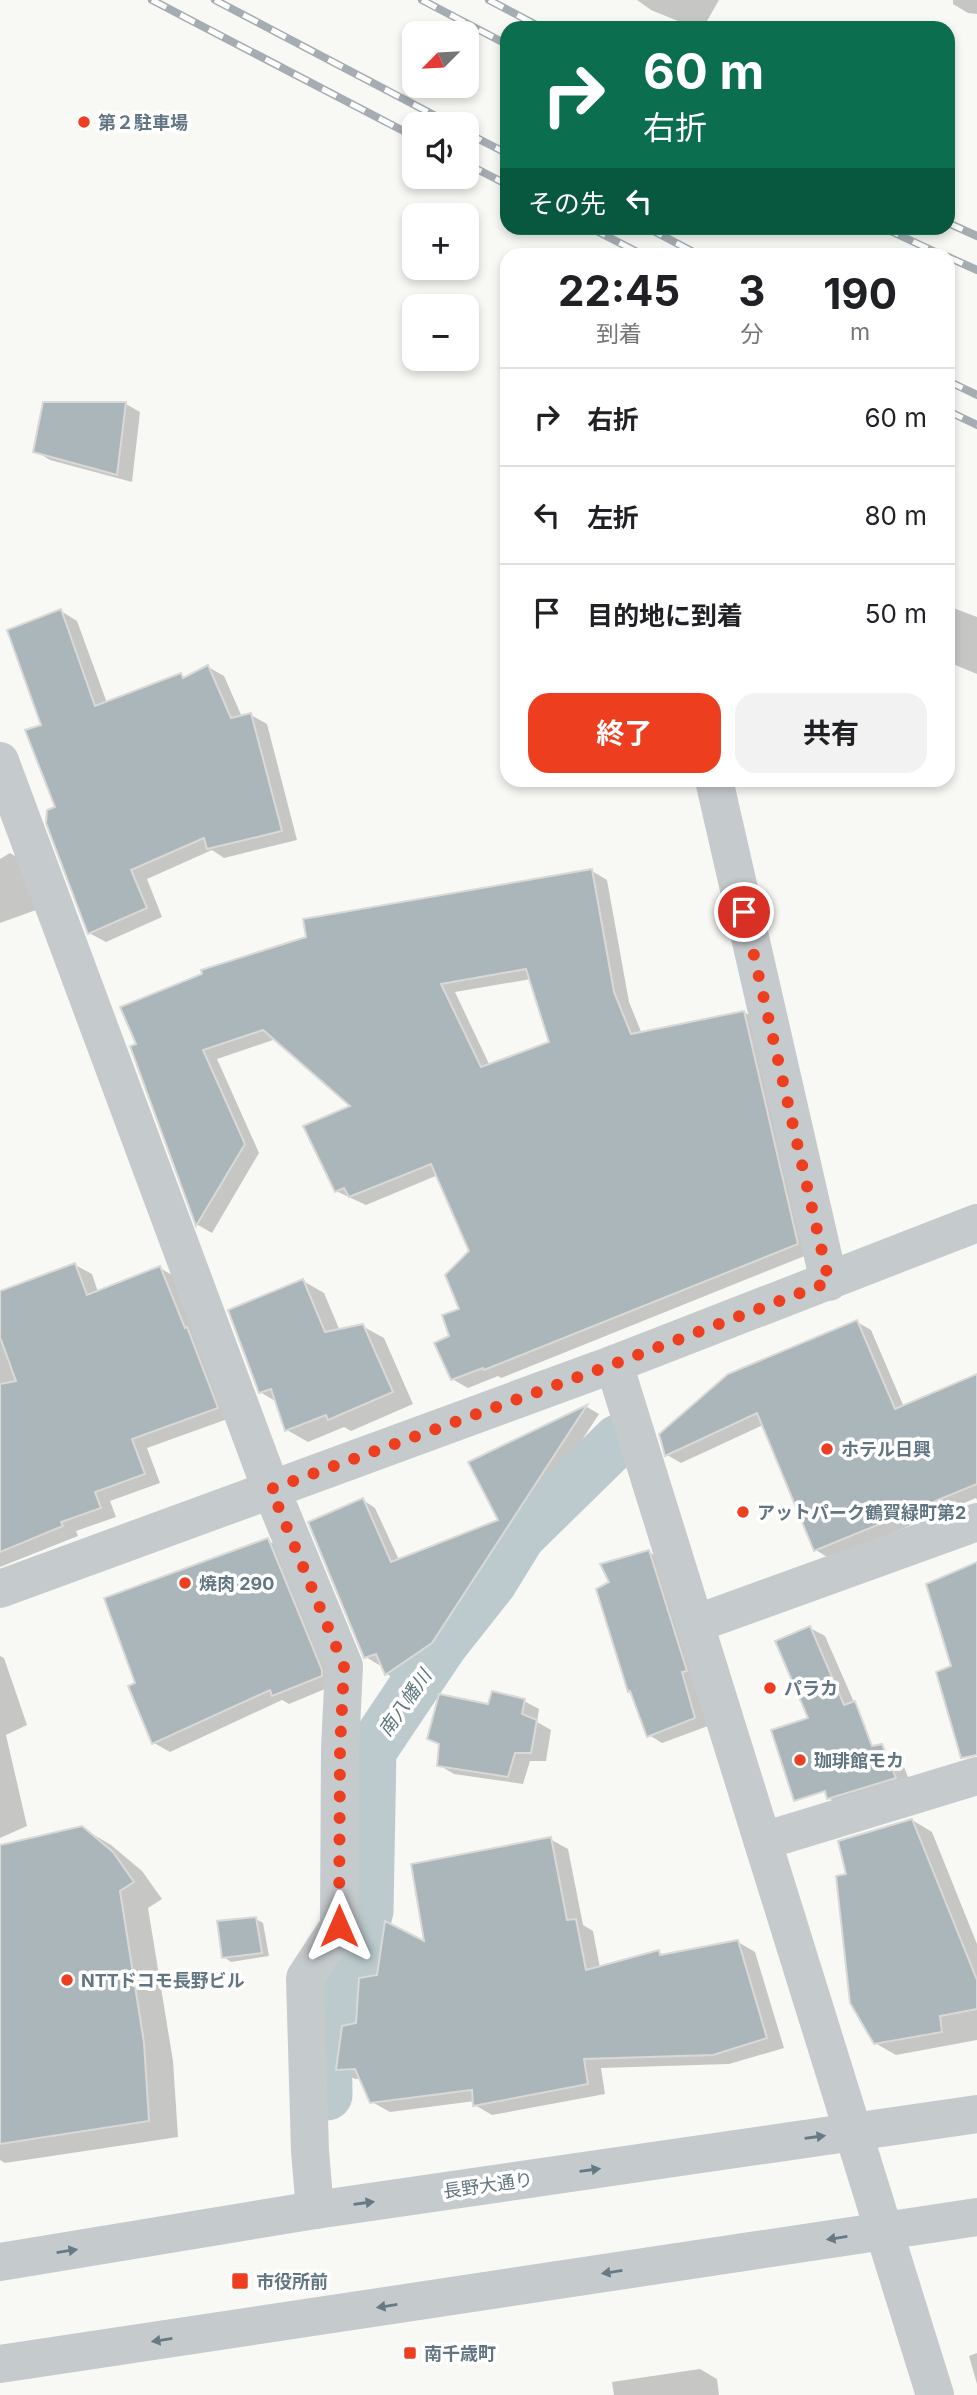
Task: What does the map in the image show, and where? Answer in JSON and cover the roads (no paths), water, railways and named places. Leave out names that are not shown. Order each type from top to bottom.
[{"type":"street","points":[[0,761],[271,1489],[344,1666],[340,1749],[339,1926],[305,1978],[310,2151],[315,2210]]},
{"type":"street","points":[[716,787],[829,1282]]},
{"type":"street","points":[[0,1589],[614,1364],[977,1223]]},
{"type":"street","points":[[614,1364],[935,2395]]},
{"type":"street","points":[[695,1624],[977,1522]]},
{"type":"street","points":[[763,1842],[977,1776]]},
{"type":"street","name":"長野大通り","points":[[0,2262],[315,2210],[977,2114]]},
{"type":"street","points":[[0,2364],[977,2217]]},
{"type":"waterway","name":"南八幡川","points":[[327,2095],[326,2024],[353,1967],[368,1911],[371,1751],[442,1645],[491,1583],[520,1536],[618,1440]]},
{"type":"railway","points":[[152,0],[402,130]]},
{"type":"railway","points":[[215,0],[428,112]]},
{"type":"railway","points":[[422,0],[500,41]]},
{"type":"railway","points":[[489,0],[529,21]]},
{"type":"railway","points":[[479,139],[500,150]]},
{"type":"railway","points":[[479,170],[500,181]]},
{"type":"railway","points":[[955,226],[977,236]]},
{"type":"railway","points":[[604,235],[630,248]]},
{"type":"railway","points":[[661,235],[686,248]]},
{"type":"railway","points":[[899,235],[927,248]]},
{"type":"railway","points":[[955,260],[977,270]]},
{"type":"railway","points":[[955,384],[977,395]]},
{"type":"railway","points":[[955,414],[977,425]]},
{"type":"place","name":"第２駐車場","points":[[84,122]]},
{"type":"place","name":"ホテル日興","points":[[827,1449]]},
{"type":"place","name":"アットパーク鶴賀緑町第2","points":[[743,1512]]},
{"type":"place","name":"焼肉 290","points":[[185,1583]]},
{"type":"place","name":"パラカ","points":[[770,1688]]},
{"type":"place","name":"珈琲館モカ","points":[[800,1760]]},
{"type":"place","name":"NTTドコモ長野ビル","points":[[67,1980]]},
{"type":"place","name":"市役所前","points":[[240,2281]]},
{"type":"place","name":"南千歳町","points":[[410,2353]]}]
